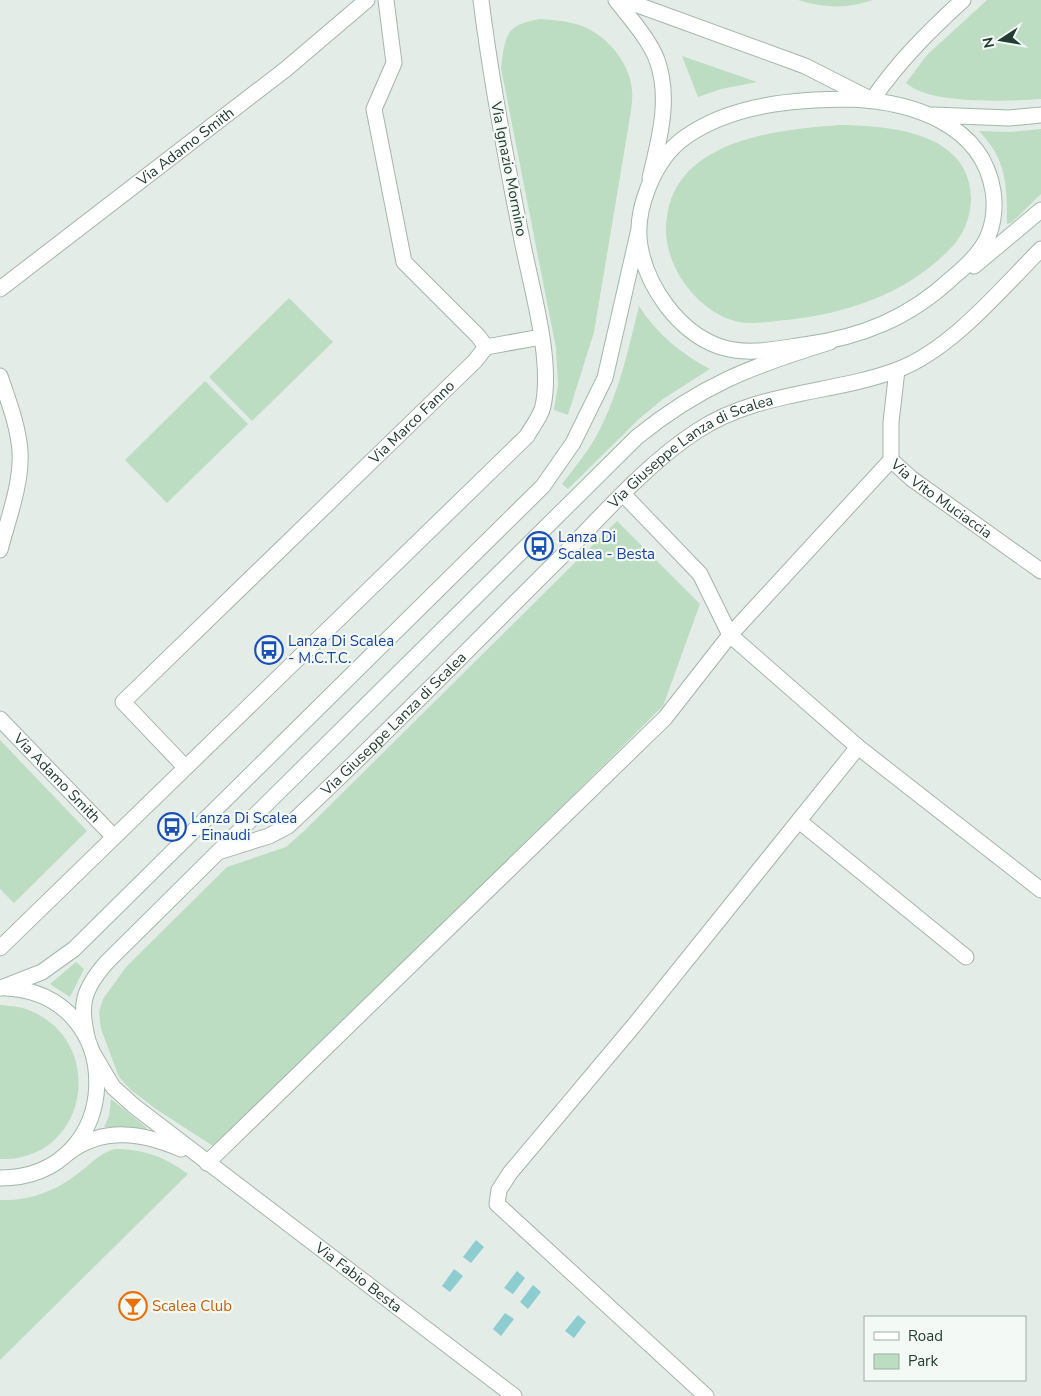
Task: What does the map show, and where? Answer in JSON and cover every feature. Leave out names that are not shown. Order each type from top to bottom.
[{"type":"street","name":"Via Adamo Smith","points":[[0,289],[286,69],[367,0]]},
{"type":"street","points":[[0,948],[527,436],[543,407],[545,379],[541,337],[486,347],[478,336],[404,262],[374,109],[394,63],[386,0]]},
{"type":"street","name":"Via Ignazio Mormino","points":[[481,0],[504,146],[541,337]]},
{"type":"street","points":[[0,988],[42,972],[74,950],[543,486],[573,443],[605,378],[650,183],[663,115],[661,74],[657,59],[645,39],[616,0]]},
{"type":"street","points":[[624,0],[805,66],[872,100]]},
{"type":"street","points":[[872,100],[892,70],[924,35],[962,0]]},
{"type":"street","points":[[650,183],[659,165],[681,140],[712,122],[776,104],[816,100],[872,100],[909,107],[932,115],[962,134],[978,151],[991,178],[994,209],[988,236],[982,248],[934,295]]},
{"type":"street","points":[[932,115],[1009,118],[1041,116]]},
{"type":"street","points":[[639,229],[644,260],[654,287],[680,320],[704,339],[732,349],[752,351],[830,342],[870,331],[888,323],[934,295],[991,254],[1041,210]]},
{"type":"street","name":"Via Giuseppe Lanza di Scalea","points":[[218,852],[269,836],[288,826],[624,495],[680,444],[719,418],[772,400],[872,378],[897,370],[937,350],[1041,249]]},
{"type":"street","name":"Via Giuseppe Lanza di Scalea","points":[[91,1048],[82,1010],[88,990],[98,972],[637,437],[667,412],[709,387],[761,364],[830,342]]},
{"type":"street","name":"Via Marco Fanno","points":[[185,767],[123,702],[468,368],[486,347]]},
{"type":"street","name":"Via Vito Muciaccia","points":[[897,370],[891,422],[891,460],[912,479],[1041,571]]},
{"type":"street","points":[[0,376],[13,414],[20,452],[16,488],[0,550]]},
{"type":"street","points":[[204,1161],[665,718],[730,635],[891,460]]},
{"type":"street","points":[[624,495],[700,574],[730,635],[858,747],[1041,890]]},
{"type":"street","name":"Via Adamo Smith","points":[[0,719],[114,837]]},
{"type":"street","points":[[706,1396],[497,1204],[499,1190],[858,747]]},
{"type":"street","points":[[799,821],[966,957]]},
{"type":"street","points":[[0,988],[30,991],[55,1003],[79,1026],[91,1048],[97,1074],[95,1106],[86,1128],[65,1155]]},
{"type":"street","name":"Via Fabio Besta","points":[[91,1048],[113,1087],[123,1096],[204,1161],[514,1396]]},
{"type":"street","name":"Via Fabio Besta","points":[[0,1178],[16,1178],[41,1171],[89,1140],[122,1134],[168,1143],[204,1161]]},
{"type":"green space","points":[[798,0],[873,0],[854,5],[826,6]]},
{"type":"green space","points":[[987,0],[1041,0],[1041,99],[991,101],[951,98],[917,90],[906,83],[927,55]]},
{"type":"green space","points":[[541,19],[576,24],[596,33],[605,40],[621,58],[630,79],[632,93],[630,117],[594,332],[568,415],[554,410],[558,385],[556,348],[501,68],[504,47],[509,33],[521,24]]},
{"type":"green space","points":[[682,56],[757,82],[721,89],[698,97]]},
{"type":"green space","points":[[841,125],[903,131],[924,137],[942,146],[957,158],[967,175],[971,197],[968,220],[958,240],[931,266],[913,279],[894,290],[853,307],[809,317],[751,323],[729,319],[709,308],[684,283],[674,265],[669,250],[666,236],[667,214],[679,183],[695,165],[716,152],[740,142],[766,134]]},
{"type":"green space","points":[[1041,129],[1041,194],[1011,223],[1007,224],[1007,198],[1004,174],[995,152],[979,131],[1010,132]]},
{"type":"green space","points":[[289,298],[333,342],[252,421],[209,377]]},
{"type":"green space","points":[[639,306],[654,326],[670,342],[689,357],[710,369],[663,399],[639,419],[568,489],[562,484],[593,442],[614,398]]},
{"type":"green space","points":[[205,381],[248,424],[167,503],[125,460]]},
{"type":"green space","points":[[617,521],[700,604],[663,706],[499,869],[213,1146],[156,1109],[131,1090],[119,1077],[101,1029],[99,1012],[103,999],[126,967],[227,867],[286,847],[303,832]]},
{"type":"green space","points":[[0,740],[87,831],[14,903],[0,889]]},
{"type":"green space","points":[[76,962],[84,969],[70,997],[50,984]]},
{"type":"green space","points":[[0,1005],[26,1009],[52,1024],[69,1046],[78,1070],[78,1096],[69,1121],[53,1141],[30,1155],[0,1159]]},
{"type":"green space","points":[[111,1099],[147,1128],[146,1131],[129,1127],[104,1127],[109,1116]]},
{"type":"green space","points":[[114,1149],[145,1152],[154,1155],[188,1174],[0,1360],[0,1200],[21,1199],[50,1191],[68,1181],[103,1154]]},
{"type":"water","points":[[476,1240],[484,1247],[471,1263],[463,1257]]},
{"type":"water","points":[[454,1269],[463,1276],[450,1292],[442,1286]]},
{"type":"water","points":[[517,1271],[525,1278],[513,1294],[504,1288]]},
{"type":"water","points":[[533,1285],[541,1292],[528,1309],[520,1302]]},
{"type":"water","points":[[505,1313],[514,1319],[501,1336],[493,1329]]},
{"type":"water","points":[[578,1315],[586,1322],[574,1338],[565,1331]]},
{"type":"place","name":"Lanza Di Scalea - Besta","points":[[539,546]]},
{"type":"place","name":"Lanza Di Scalea - M.C.T.C.","points":[[269,650]]},
{"type":"place","name":"Lanza Di Scalea - Einaudi","points":[[172,827]]},
{"type":"place","name":"Scalea Club","points":[[133,1306]]}]
